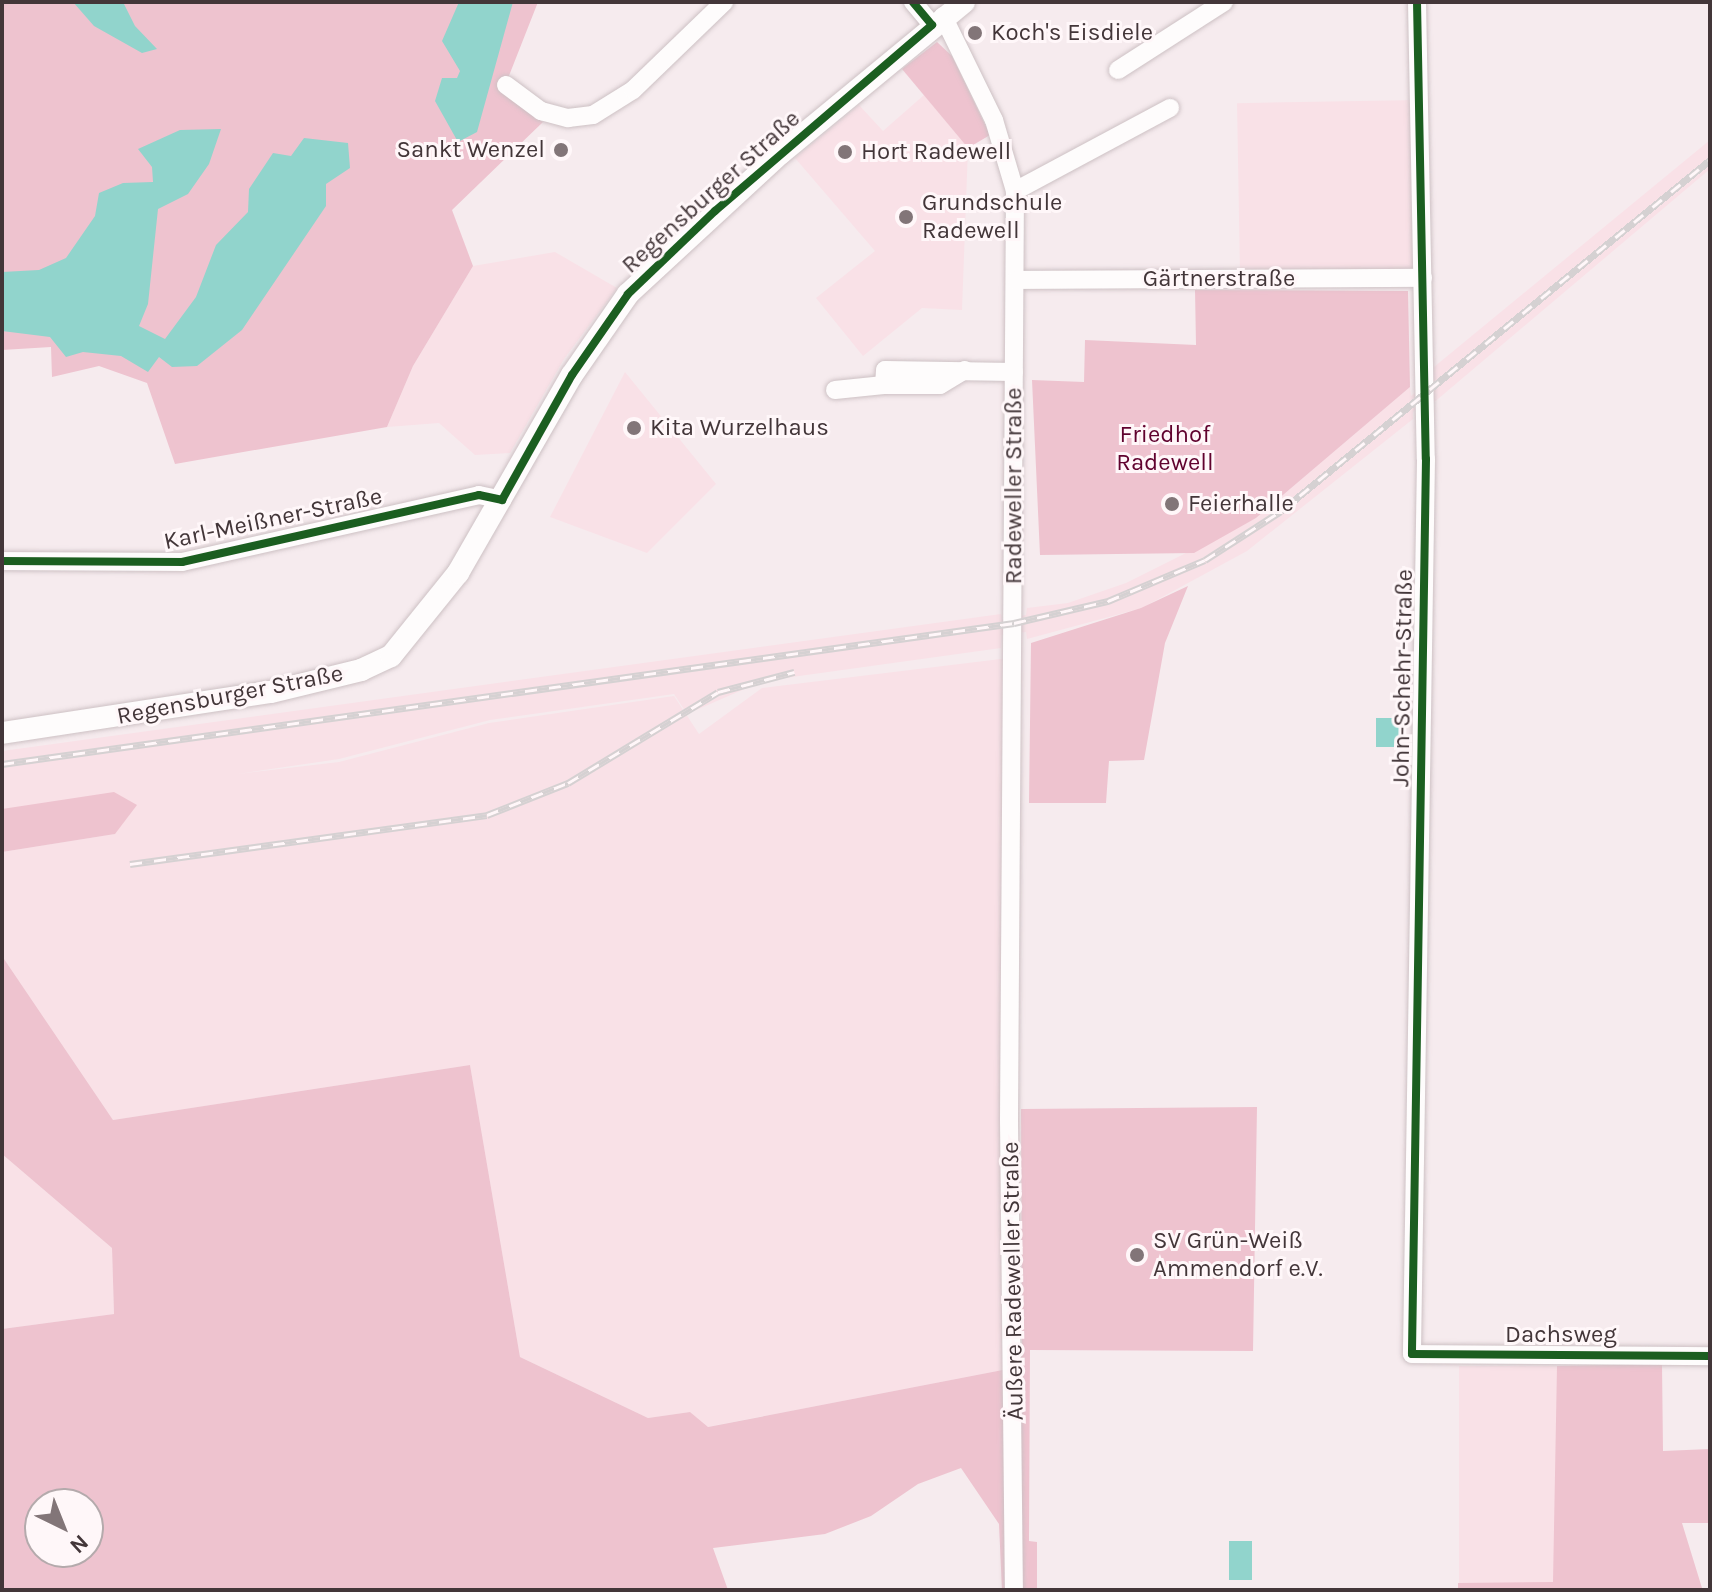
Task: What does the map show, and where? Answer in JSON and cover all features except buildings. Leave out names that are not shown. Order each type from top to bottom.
[{"type":"main road","name":"Regensburger Straße","points":[[2,733],[202,705],[324,680],[378,663],[402,646],[433,608],[502,500],[578,365],[652,267],[937,20],[964,2]]},
{"type":"street","points":[[506,85],[541,111],[568,118],[593,115],[633,90],[724,2]]},
{"type":"street","name":"Radeweller Straße","points":[[913,2],[937,20],[994,120],[1015,191],[1011,972]]},
{"type":"street","points":[[1118,70],[1224,2]]},
{"type":"street","name":"John-Schehr-Straße","points":[[1412,1354],[1426,459],[1417,2]]},
{"type":"street","points":[[1015,191],[1170,108]]},
{"type":"street","name":"Gärtnerstraße","points":[[1016,280],[1423,278]]},
{"type":"street","points":[[835,390],[884,385],[885,370],[1014,372]]},
{"type":"street","name":"Karl-Meißner-Straße","points":[[2,561],[182,562],[479,495],[502,500]]},
{"type":"street","name":"Äußere Radeweller Straße","points":[[1011,972],[1014,1590]]},
{"type":"street","name":"Dachsweg","points":[[1412,1354],[1710,1356]]},
{"type":"shaded area","name":"Grundschule Radewell","points":[[924,95],[968,148],[962,310],[922,308],[863,356],[816,298],[875,251],[795,158],[859,105],[883,131]]},
{"type":"shaded area","points":[[1420,100],[1423,278],[1240,281],[1237,103]]},
{"type":"shaded area","points":[[1710,140],[1710,169],[1432,404],[1432,396],[1413,412],[1413,419],[1247,551],[1142,608],[1027,639],[1026,632],[1002,635],[1001,648],[763,681],[687,714],[674,694],[490,720],[339,759],[238,774],[339,762],[489,723],[674,696],[699,734],[762,688],[1009,658],[1013,1368],[707,1427],[690,1412],[648,1418],[520,1357],[470,1065],[113,1120],[2,956],[2,852],[115,834],[2,809],[2,751],[1001,614],[1002,619],[1026,615],[1027,608],[1068,603],[1126,583],[1256,518],[1410,387],[1411,396],[1433,377],[1434,367]]},
{"type":"shaded area","points":[[555,252],[617,288],[564,359],[510,453],[475,455],[439,423],[387,427],[413,366],[473,266]]},
{"type":"shaded area","name":"Kita Wurzelhaus","points":[[625,372],[716,484],[647,553],[550,517]]},
{"type":"shaded area","points":[[2,1154],[112,1248],[114,1314],[2,1329]]},
{"type":"shaded area","points":[[1459,1366],[1557,1366],[1557,1583],[1459,1583]]},
{"type":"green space","points":[[2,2],[538,2],[503,91],[543,122],[452,210],[473,266],[413,366],[387,427],[175,464],[147,383],[99,366],[52,377],[51,347],[2,350]]},
{"type":"green space","points":[[937,42],[952,56],[990,135],[968,148],[902,69]]},
{"type":"green space","name":"Friedhof Radewell","points":[[1195,290],[1408,291],[1410,387],[1256,518],[1194,553],[1040,555],[1032,380],[1084,382],[1085,340],[1196,345]]},
{"type":"green space","points":[[1188,586],[1165,643],[1144,760],[1109,761],[1106,803],[1029,803],[1031,643],[1141,608]]},
{"type":"green space","points":[[114,792],[137,805],[115,834],[2,852],[2,809]]},
{"type":"green space","points":[[2,956],[113,1120],[470,1065],[520,1357],[648,1418],[690,1412],[708,1427],[1013,1368],[1012,1350],[1022,1349],[1021,1109],[1257,1107],[1253,1351],[1030,1350],[1029,1541],[1037,1542],[1037,1590],[1002,1590],[999,1524],[961,1468],[918,1484],[871,1516],[825,1534],[713,1548],[728,1590],[2,1590],[2,1329],[114,1314],[112,1248],[2,1154]]},
{"type":"green space","points":[[1662,1364],[1663,1451],[1710,1449],[1710,1523],[1682,1523],[1702,1588],[1710,1590],[1458,1590],[1458,1583],[1553,1582],[1557,1366]]},
{"type":"water","points":[[73,2],[123,2],[135,26],[157,49],[142,53],[94,26]]},
{"type":"water","points":[[459,2],[513,2],[477,132],[458,142],[435,101],[442,78],[457,78],[460,71],[442,41]]},
{"type":"water","points":[[221,129],[209,164],[188,194],[158,209],[148,304],[139,326],[165,339],[196,297],[216,245],[248,212],[249,189],[273,153],[291,156],[304,138],[348,143],[350,168],[326,184],[326,206],[242,330],[197,366],[172,367],[159,357],[148,372],[121,356],[83,352],[66,357],[50,337],[2,331],[2,272],[39,270],[66,258],[95,216],[99,193],[123,183],[153,182],[152,167],[138,149],[180,130]]},
{"type":"water","points":[[1376,718],[1400,718],[1400,747],[1376,747]]},
{"type":"water","points":[[1229,1541],[1252,1541],[1252,1580],[1229,1580]]},
{"type":"railway","points":[[2,764],[1014,623],[1108,601],[1205,560],[1281,511],[1710,160]]},
{"type":"railway","points":[[130,864],[487,815],[568,783],[718,692],[794,672]]},
{"type":"cycle path","points":[[2,561],[182,562],[479,495],[502,500],[572,375],[628,294],[715,211],[932,25],[913,2]]},
{"type":"cycle path","points":[[1417,2],[1426,459],[1412,1354],[1710,1356]]},
{"type":"place","name":"Koch's Eisdiele","points":[[975,33]]},
{"type":"place","name":"Sankt Wenzel","points":[[561,150]]},
{"type":"place","name":"Hort Radewell","points":[[845,152]]},
{"type":"place","name":"Grundschule Radewell","points":[[906,217]]},
{"type":"place","name":"Kita Wurzelhaus","points":[[634,428]]},
{"type":"place","name":"Feierhalle","points":[[1172,504]]},
{"type":"place","name":"SV Grün-Weiß Ammendorf e.V.","points":[[1137,1255]]}]
